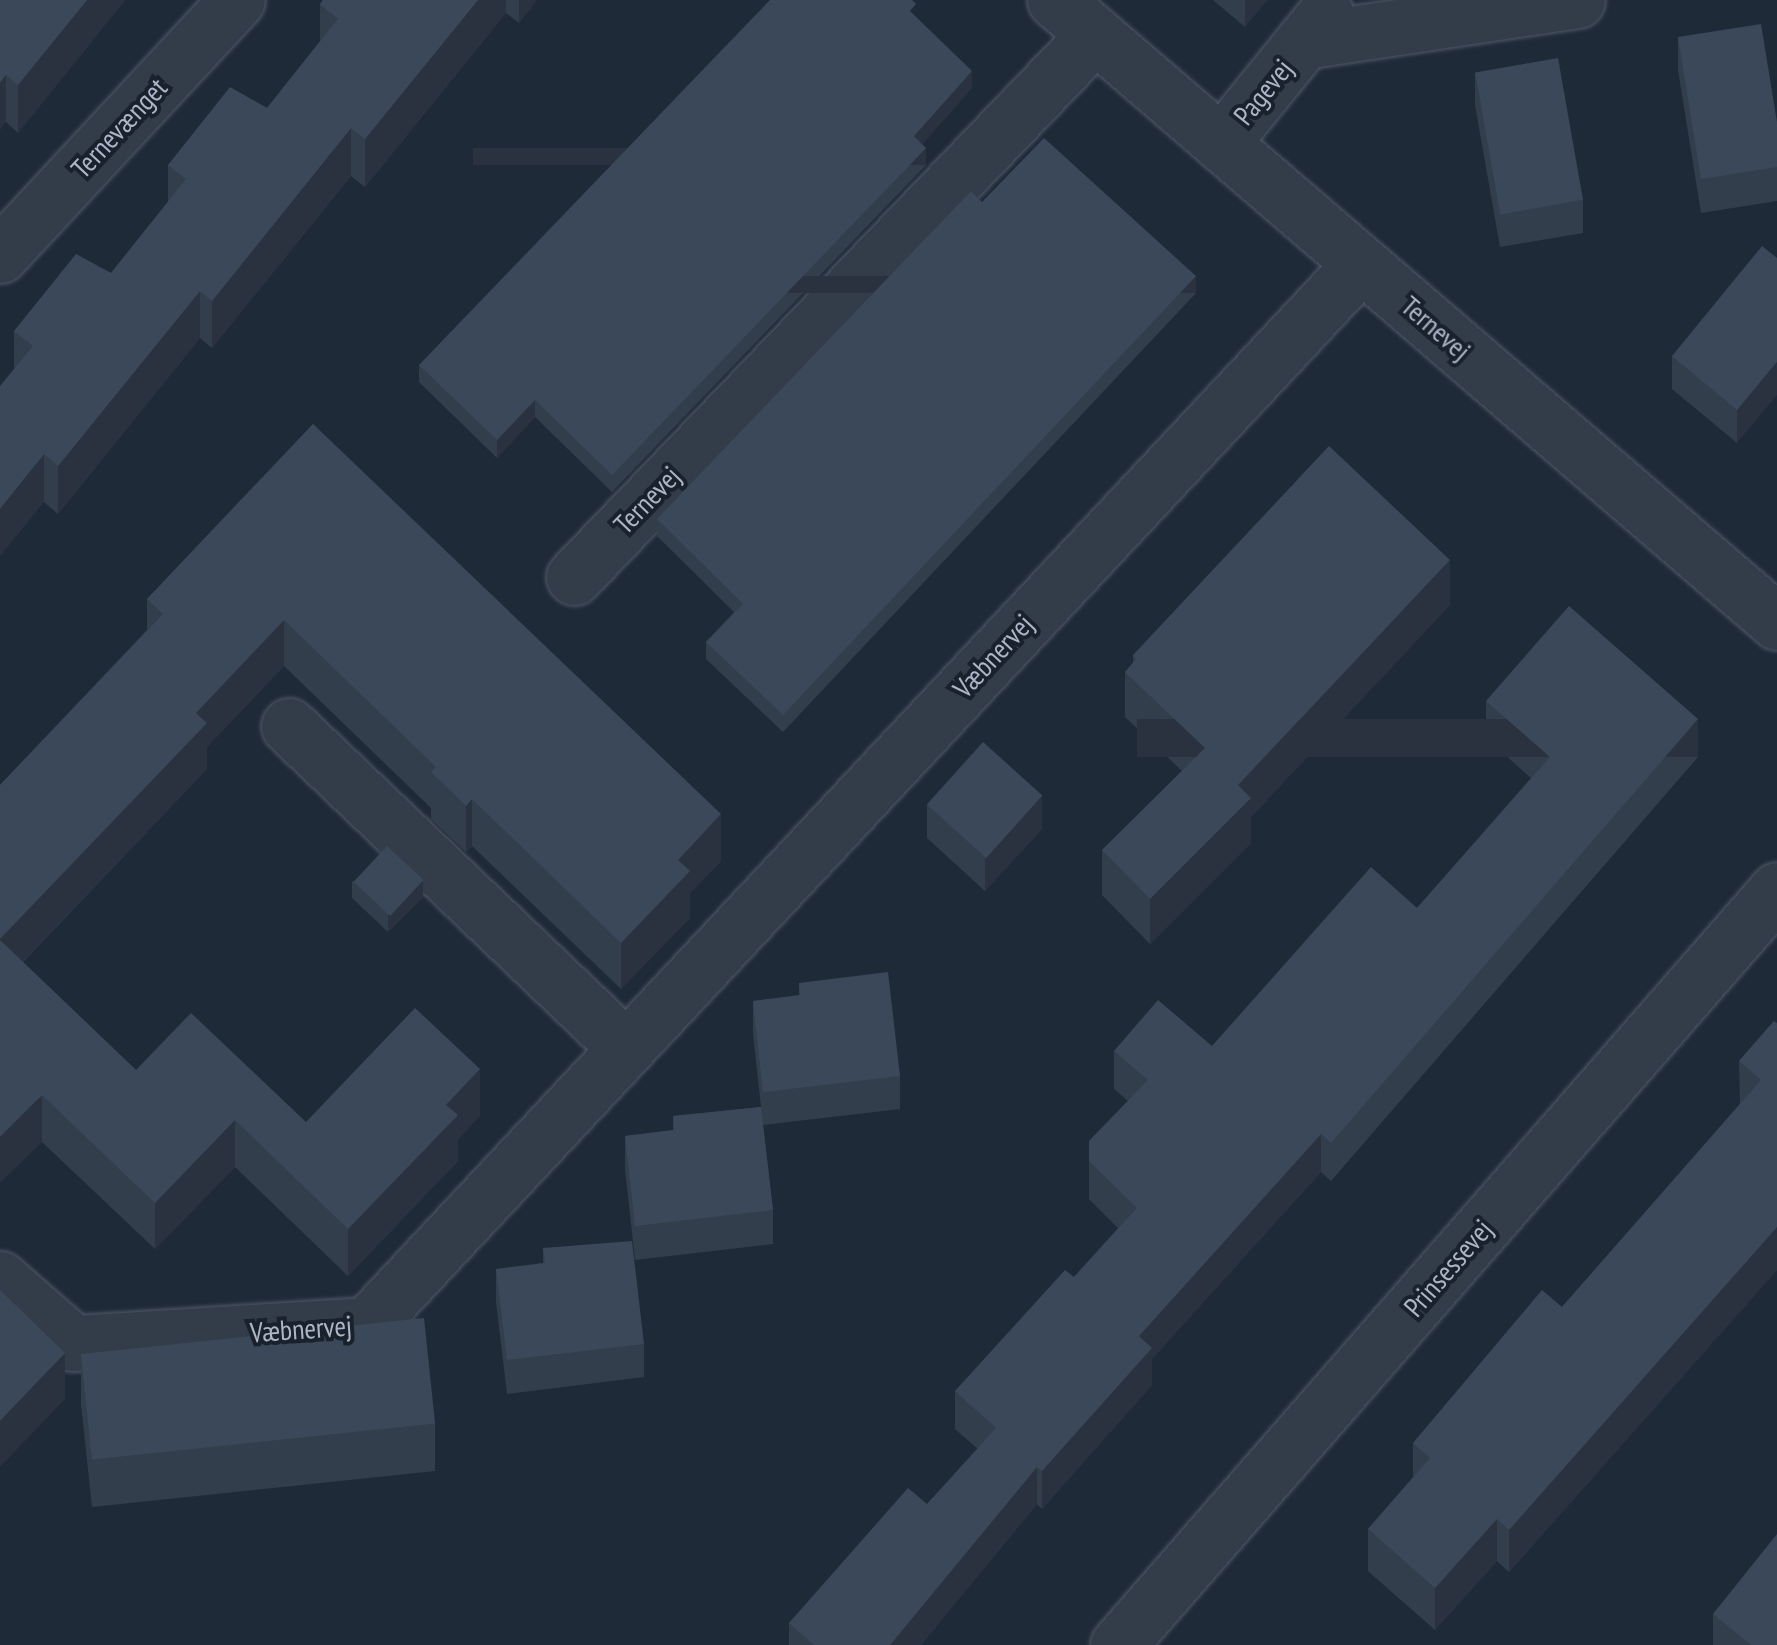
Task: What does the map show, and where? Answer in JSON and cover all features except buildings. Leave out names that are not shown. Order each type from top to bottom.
[{"type":"street","name":"Ternevænget","points":[[0,255],[237,0]]},
{"type":"street","name":"Ternevej","points":[[1054,0],[1777,622]]},
{"type":"street","name":"Pagevej","points":[[1221,142],[1321,21],[1577,0]]},
{"type":"street","name":"Ternevej","points":[[574,577],[1095,35]]},
{"type":"street","name":"Væbnervej","points":[[0,1279],[73,1343],[367,1325],[1360,264]]},
{"type":"street","points":[[289,726],[626,1048]]},
{"type":"street","name":"Prinsessevej","points":[[1118,1645],[1777,890]]}]
